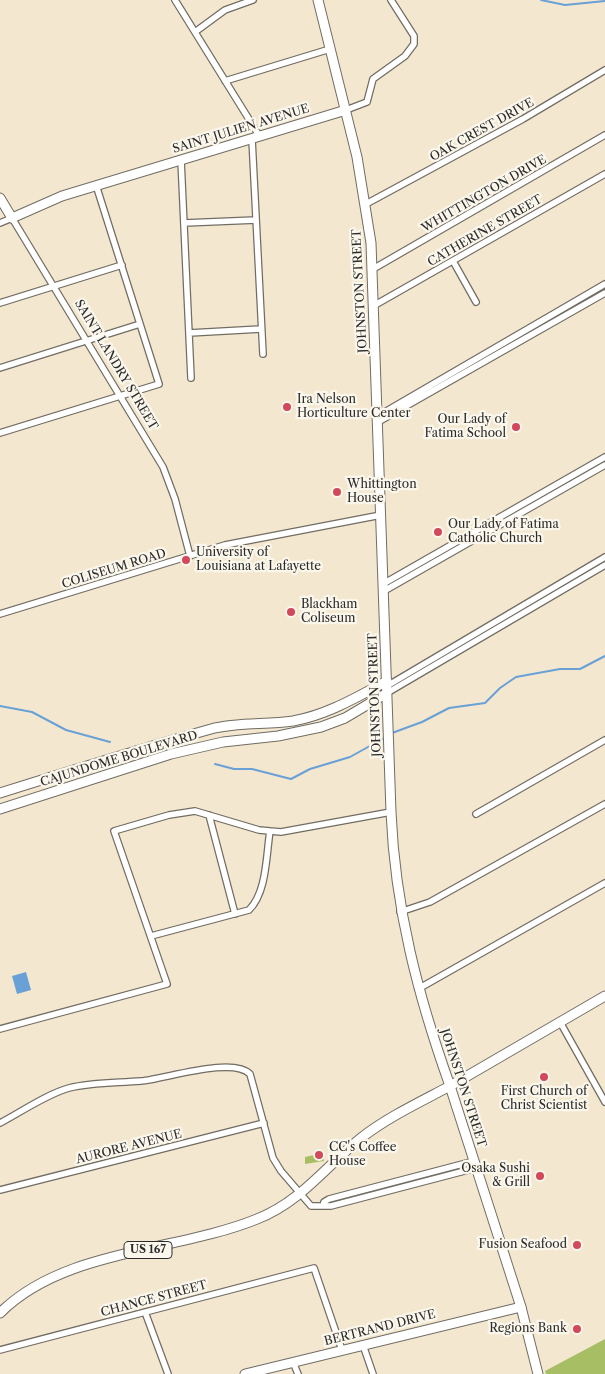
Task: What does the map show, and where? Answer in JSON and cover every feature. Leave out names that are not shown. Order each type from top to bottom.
[{"type":"main road","name":"JOHNSTON STREET","points":[[318,0],[346,110],[366,204],[373,269],[391,812],[394,863],[400,912],[418,989],[520,1307],[538,1374]]},
{"type":"main road","name":"SAINT JULIEN AVENUE","points":[[12,218],[62,196],[96,185],[346,110]]},
{"type":"main road","name":"SAINT LANDRY STREET","points":[[0,198],[12,218]]},
{"type":"main road","name":"CAJUNDOME BOULEVARD","points":[[0,793],[184,737],[236,724],[285,722],[312,716],[387,686]]},
{"type":"main road","name":"CAJUNDOME BOULEVARD","points":[[0,809],[187,750],[222,742],[278,736],[315,729],[345,718],[387,686]]},
{"type":"main road","points":[[184,737],[187,750]]},
{"type":"main road","points":[[26,785],[31,799]]},
{"type":"main road","points":[[450,1086],[605,996]]},
{"type":"main road","name":"US 167","points":[[0,1314],[33,1287],[59,1275],[240,1226],[267,1215],[300,1195],[362,1138],[400,1113],[450,1086]]},
{"type":"main road","name":"BERTRAND DRIVE","points":[[245,1374],[520,1307]]},
{"type":"street","points":[[175,0],[225,81],[256,138],[256,220],[263,354]]},
{"type":"street","points":[[195,32],[225,10],[253,0]]},
{"type":"street","name":"SAINT JULIEN AVENUE","points":[[346,110],[367,102],[373,79],[405,56],[414,44],[414,36],[391,0]]},
{"type":"street","points":[[225,81],[330,49]]},
{"type":"street","name":"OAK CREST DRIVE","points":[[366,204],[515,124],[605,70]]},
{"type":"street","name":"WHITTINGTON DRIVE","points":[[373,269],[605,135]]},
{"type":"street","points":[[181,160],[191,378]]},
{"type":"street","name":"CATHERINE STREET","points":[[375,306],[605,174]]},
{"type":"street","points":[[0,433],[159,384],[96,185]]},
{"type":"street","name":"SAINT JULIEN AVENUE","points":[[0,223],[12,218]]},
{"type":"street","name":"SAINT LANDRY STREET","points":[[12,218],[163,467],[175,499],[190,556]]},
{"type":"street","points":[[184,223],[256,220]]},
{"type":"street","points":[[453,261],[476,302]]},
{"type":"street","points":[[0,303],[122,265]]},
{"type":"street","points":[[603,285],[605,293],[455,379],[378,419],[452,373],[603,285]]},
{"type":"street","points":[[0,368],[140,324]]},
{"type":"street","points":[[189,333],[261,329]]},
{"type":"street","points":[[526,330],[530,336]]},
{"type":"street","points":[[452,373],[455,379]]},
{"type":"street","points":[[383,588],[605,457]]},
{"type":"street","points":[[383,588],[605,465]]},
{"type":"street","name":"COLISEUM ROAD","points":[[0,614],[246,540],[381,514]]},
{"type":"street","points":[[387,686],[605,557]]},
{"type":"street","points":[[387,686],[605,565]]},
{"type":"street","points":[[476,814],[605,740]]},
{"type":"street","points":[[400,912],[430,902],[605,804]]},
{"type":"street","points":[[0,1029],[167,984],[114,831],[186,812],[199,812],[270,831],[293,831],[391,812]]},
{"type":"street","points":[[209,815],[235,914]]},
{"type":"street","points":[[151,936],[249,910],[255,904],[261,890],[270,831]]},
{"type":"street","points":[[418,989],[605,883]]},
{"type":"street","points":[[560,1022],[605,1102]]},
{"type":"street","points":[[0,1123],[68,1088],[107,1082],[143,1081],[210,1068],[246,1070],[250,1074],[275,1163],[311,1206],[323,1206],[376,1194],[475,1165]]},
{"type":"street","name":"AURORE AVENUE","points":[[0,1190],[264,1123]]},
{"type":"street","points":[[323,1206],[324,1202],[329,1199],[475,1165]]},
{"type":"street","points":[[374,1187],[376,1194]]},
{"type":"street","name":"CHANCE STREET","points":[[0,1350],[314,1268],[342,1350]]},
{"type":"street","points":[[145,1312],[168,1374]]},
{"type":"street","points":[[362,1345],[373,1374]]},
{"type":"street","points":[[293,1362],[298,1374]]},
{"type":"green space","points":[[323,1153],[324,1161],[305,1164],[305,1157]]},
{"type":"green space","points":[[605,1339],[605,1374],[546,1374],[545,1371]]},
{"type":"water","points":[[26,972],[31,990],[17,994],[12,976]]},
{"type":"waterway","points":[[541,0],[565,5],[605,1]]},
{"type":"waterway","points":[[392,733],[422,722],[449,708],[485,703],[500,688],[516,677],[560,669],[580,669],[605,656]]},
{"type":"waterway","points":[[0,706],[32,712],[66,730],[110,742]]},
{"type":"waterway","points":[[215,764],[234,769],[252,769],[291,779],[310,769],[350,757],[386,737]]},
{"type":"place","name":"Ira Nelson Horticulture Center","points":[[287,407]]},
{"type":"place","name":"Our Lady of Fatima School","points":[[516,427]]},
{"type":"place","name":"Whittington House","points":[[337,492]]},
{"type":"place","name":"Our Lady of Fatima Catholic Church","points":[[438,532]]},
{"type":"place","name":"University of Louisiana at Lafayette","points":[[186,560]]},
{"type":"place","name":"Blackham Coliseum","points":[[291,612]]},
{"type":"place","name":"First Church of Christ Scientist","points":[[544,1077]]},
{"type":"place","name":"CC's Coffee House","points":[[319,1155]]},
{"type":"place","name":"Osaka Sushi & Grill","points":[[540,1176]]},
{"type":"place","name":"Fusion Seafood","points":[[577,1245]]},
{"type":"place","name":"Regions Bank","points":[[577,1329]]}]
